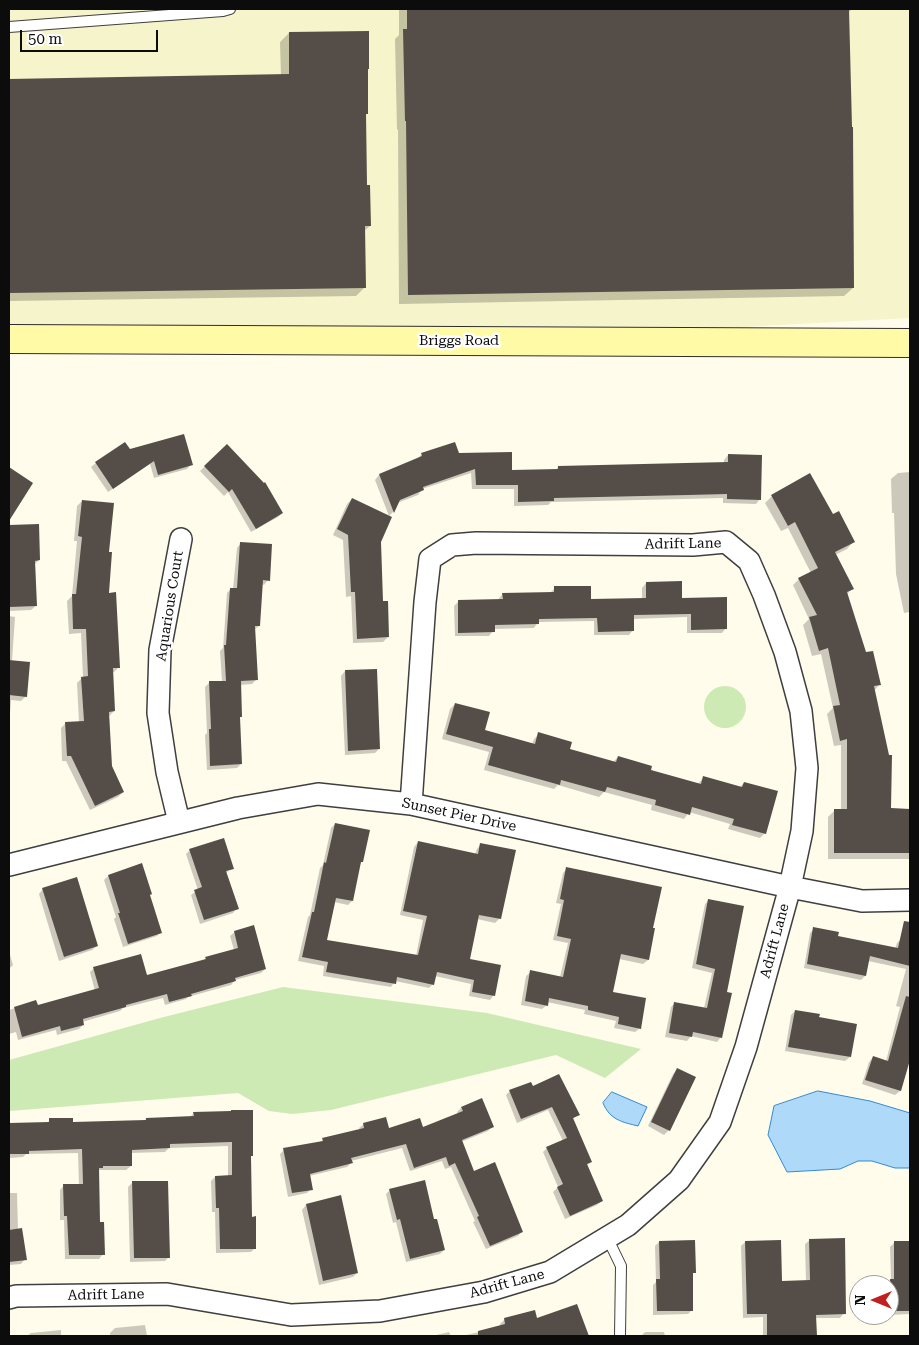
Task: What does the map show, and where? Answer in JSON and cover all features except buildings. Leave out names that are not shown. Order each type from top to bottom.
[{"type":"main road","name":"Briggs Road","points":[[9,339],[910,343]]},
{"type":"street","name":"Aquarious Court","points":[[179,822],[167,772],[158,713],[160,650],[181,539]]},
{"type":"street","name":"Adrift Lane","points":[[9,1298],[26,1296],[167,1294],[291,1314],[380,1311],[484,1292],[550,1272],[628,1225],[679,1180],[720,1122],[746,1046],[790,887],[802,831],[807,768],[801,712],[785,652],[764,595],[749,562],[726,542],[693,545],[452,544],[430,559],[425,602],[412,804]]},
{"type":"street","name":"Sunset Pier Drive","points":[[9,864],[238,808],[318,794],[412,804],[862,901],[910,900]]},
{"type":"lane","points":[[9,27],[230,9]]},
{"type":"lane","points":[[607,1238],[621,1266],[620,1336]]},
{"type":"shaded area","points":[[9,9],[910,9],[910,318],[742,327],[9,325]]},
{"type":"green space","points":[[729,686],[737,689],[743,695],[746,707],[743,719],[737,725],[721,728],[713,725],[707,719],[704,703],[707,695],[713,689]]},
{"type":"green space","points":[[283,987],[487,1013],[641,1049],[605,1078],[556,1055],[331,1110],[292,1114],[269,1111],[238,1093],[9,1111],[9,1060],[160,1018]]},
{"type":"water","points":[[818,1091],[870,1101],[910,1113],[910,1168],[895,1168],[872,1161],[858,1161],[840,1169],[787,1172],[768,1135],[774,1106]]},
{"type":"water","points":[[612,1092],[647,1107],[638,1126],[613,1117],[609,1113],[603,1103]]}]
